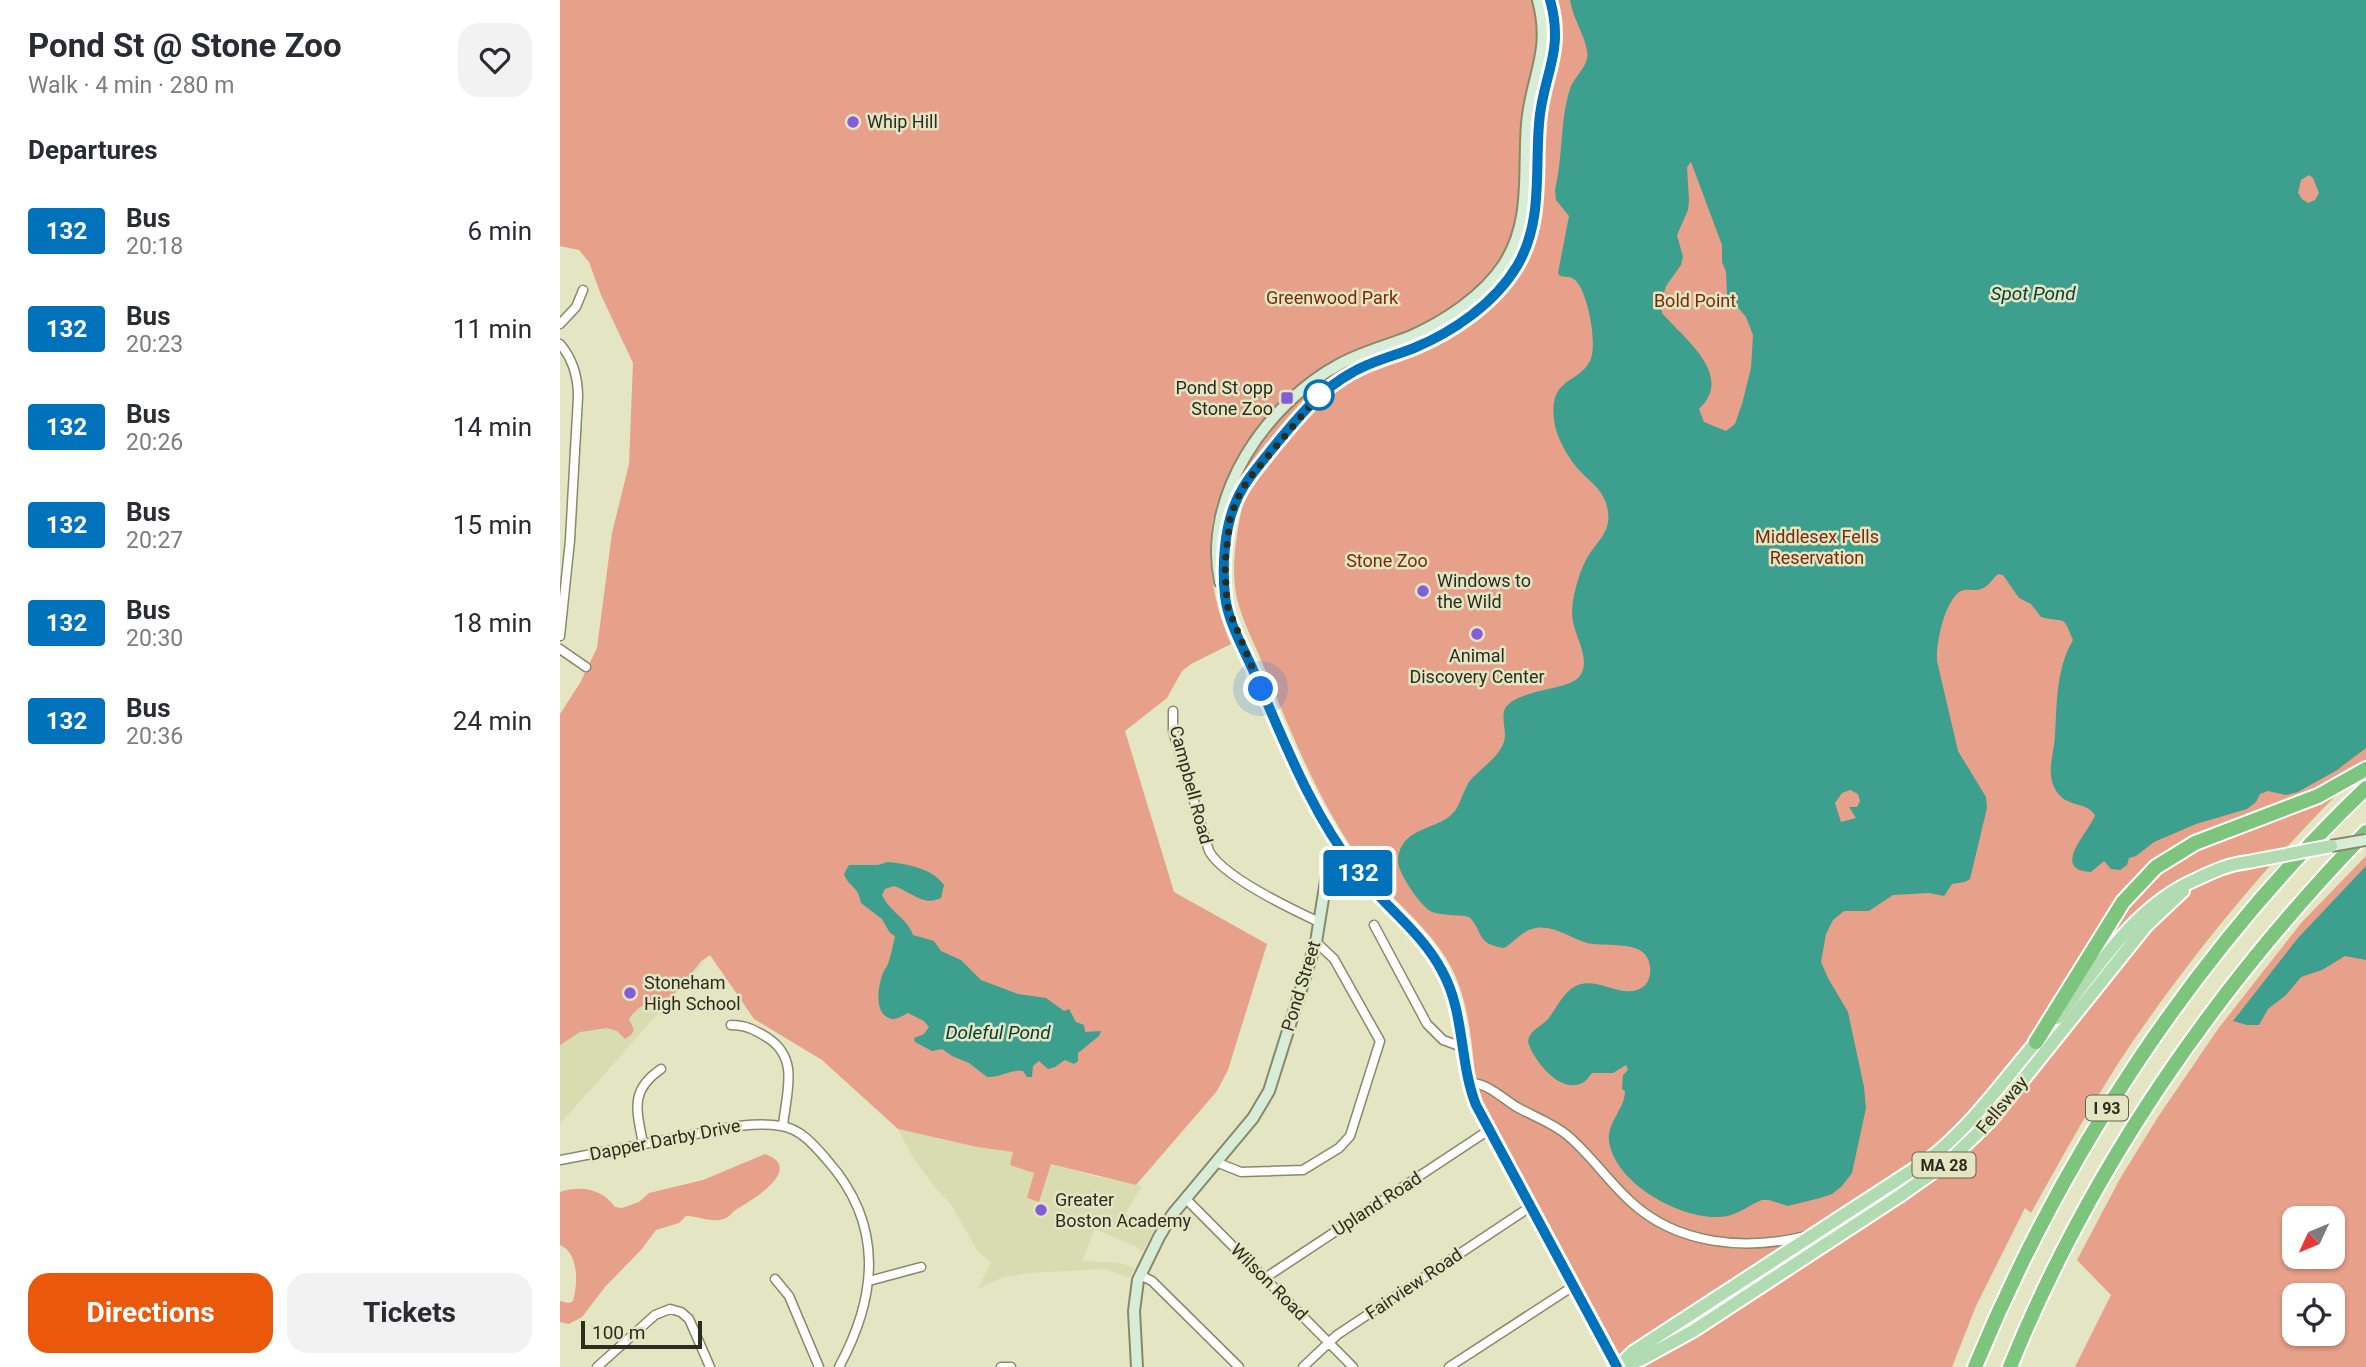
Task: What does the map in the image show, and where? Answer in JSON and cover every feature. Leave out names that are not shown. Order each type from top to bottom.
[{"type":"highway","points":[[2036,1042],[2123,902],[2156,867],[2194,843],[2318,796],[2366,769]]},
{"type":"highway","name":"I 93","points":[[1975,1367],[2047,1213],[2091,1136],[2143,1054],[2200,974],[2256,906],[2322,832],[2366,788]]},
{"type":"highway","name":"I 93","points":[[2010,1367],[2075,1227],[2113,1159],[2165,1077],[2264,945],[2366,832]]},
{"type":"main road","points":[[1538,0],[1543,25],[1543,50],[1528,113],[1523,206],[1517,236],[1506,260],[1483,288],[1450,314],[1413,335],[1339,365],[1307,385],[1279,411],[1241,465],[1227,496],[1219,531],[1217,560],[1220,582],[1233,625],[1293,760],[1343,853],[1439,965],[1454,999],[1469,1083],[1476,1105],[1572,1287],[1618,1367]]},
{"type":"main road","points":[[1225,595],[1228,528],[1237,499],[1251,475],[1305,409],[1327,388],[1354,371],[1420,345],[1452,328],[1492,296],[1517,266],[1529,237],[1536,203],[1540,111],[1555,48],[1555,20],[1550,0]]},
{"type":"main road","name":"Fellsway","points":[[1618,1367],[1633,1352],[1917,1168],[1950,1142],[1980,1112],[2137,919],[2172,890],[2223,867],[2366,839]]},
{"type":"main road","name":"Pond Street","points":[[1137,1367],[1135,1301],[1140,1275],[1164,1229],[1185,1198],[1253,1118],[1269,1091],[1316,942],[1328,868],[1343,853]]},
{"type":"main road","name":"Fellsway","points":[[1618,1367],[1642,1359],[1693,1331],[1914,1187],[1955,1156],[2000,1109],[2151,920],[2198,878]]},
{"type":"street","points":[[560,324],[576,307],[583,290]]},
{"type":"street","points":[[560,344],[574,370],[578,397],[569,552],[560,636]]},
{"type":"street","points":[[560,649],[586,667]]},
{"type":"street","name":"Campbell Road","points":[[1173,711],[1173,732],[1213,859],[1230,874],[1320,922]]},
{"type":"street","points":[[1374,925],[1427,1024],[1443,1040],[1462,1047]]},
{"type":"street","points":[[1216,1162],[1241,1171],[1303,1170],[1339,1148],[1350,1136],[1380,1041],[1335,958],[1316,942]]},
{"type":"street","points":[[731,1024],[754,1029],[778,1046],[786,1057],[788,1076],[783,1126],[808,1139],[841,1177],[862,1215],[869,1281],[855,1334],[839,1367]]},
{"type":"street","points":[[643,1144],[636,1101],[648,1079],[661,1069]]},
{"type":"street","points":[[1469,1083],[1483,1085],[1517,1107],[1558,1128],[1584,1151],[1635,1205],[1673,1230],[1708,1240],[1751,1243],[1791,1240],[1818,1232]]},
{"type":"street","name":"Dapper Darby Drive","points":[[560,1160],[740,1125],[783,1126]]},
{"type":"street","name":"Upland Road","points":[[1265,1278],[1489,1130]]},
{"type":"street","name":"Wilson Road","points":[[1185,1198],[1353,1367]]},
{"type":"street","name":"Fairview Road","points":[[1303,1367],[1328,1342],[1530,1206]]},
{"type":"street","points":[[869,1281],[921,1267]]},
{"type":"street","points":[[1140,1275],[1151,1280],[1239,1367]]},
{"type":"street","points":[[775,1279],[789,1296],[819,1367]]},
{"type":"street","points":[[1449,1367],[1572,1287]]},
{"type":"street","points":[[597,1367],[655,1315],[670,1309],[689,1318],[710,1367]]},
{"type":"street","points":[[1001,1367],[1011,1367]]},
{"type":"shaded area","name":"Stoneham High School","points":[[616,943],[710,955],[560,1124],[560,1030]]},
{"type":"shaded area","name":"Greater Boston Academy","points":[[898,1129],[977,1147],[1014,1152],[1094,1176],[1142,1186],[1125,1214],[1155,1228],[1142,1252],[1137,1247],[1095,1229],[1082,1261],[1121,1263],[1134,1268],[1130,1278],[1105,1269],[1029,1273],[1003,1277],[978,1289],[991,1262],[978,1252],[952,1206],[912,1156]]},
{"type":"green space","name":"Middlesex Fells Reservation","points":[[560,0],[2366,0],[2366,766],[2270,866],[2211,936],[2155,1009],[2090,1108],[2031,1213],[2025,1208],[1976,1306],[1952,1367],[1627,1367],[1595,1316],[1481,1102],[1466,1010],[1451,967],[1433,940],[1376,879],[1349,844],[1320,794],[1295,741],[1239,606],[1234,577],[1242,507],[1213,518],[1211,535],[1213,582],[1231,644],[1182,671],[1167,698],[1125,731],[1174,892],[1267,944],[1228,1070],[1217,1091],[1136,1185],[1051,1164],[1039,1202],[1027,1198],[1034,1173],[1010,1165],[1013,1152],[977,1147],[898,1129],[822,1060],[754,1019],[710,955],[701,961],[679,989],[662,1003],[647,1004],[639,1008],[629,1019],[634,1030],[625,1039],[617,1031],[607,1028],[580,1032],[560,1045],[560,714],[580,683],[597,648],[612,533],[629,464],[633,363],[601,295],[589,262],[579,250],[560,246]]},
{"type":"green space","points":[[2366,856],[2366,1367],[2075,1367],[2111,1295],[2077,1260],[2121,1177],[2218,1029],[2302,922]]},
{"type":"green space","points":[[765,1154],[776,1160],[780,1167],[772,1183],[754,1199],[724,1219],[686,1216],[679,1223],[656,1230],[582,1317],[569,1324],[560,1322],[560,1301],[573,1301],[576,1270],[571,1255],[560,1245],[560,1192],[583,1189],[598,1192],[615,1207],[622,1208],[639,1202],[649,1193],[703,1180]]},
{"type":"water","name":"Spot Pond","points":[[1570,0],[2366,0],[2366,748],[2337,770],[2298,792],[2286,795],[2268,791],[2260,794],[2256,802],[2247,809],[2196,824],[2154,842],[2129,858],[2127,865],[2120,870],[2111,869],[2104,861],[2091,872],[2079,870],[2073,864],[2072,857],[2095,815],[2086,807],[2059,795],[2052,783],[2051,770],[2060,674],[2073,640],[2067,626],[2062,621],[2041,617],[2031,604],[2019,598],[2003,575],[1998,574],[1981,589],[1959,592],[1949,605],[1942,624],[1937,661],[1958,751],[1986,797],[1987,808],[1970,879],[1952,884],[1944,896],[1929,893],[1893,895],[1869,911],[1844,911],[1833,920],[1826,934],[1821,962],[1848,1012],[1866,1108],[1852,1173],[1832,1194],[1788,1206],[1762,1200],[1728,1216],[1693,1214],[1674,1207],[1655,1198],[1624,1172],[1614,1157],[1609,1134],[1624,1098],[1625,1091],[1622,1089],[1623,1075],[1628,1070],[1626,1065],[1613,1073],[1592,1073],[1584,1082],[1566,1084],[1558,1081],[1542,1067],[1528,1042],[1531,1034],[1548,1019],[1564,996],[1580,984],[1598,984],[1626,991],[1643,987],[1650,975],[1648,958],[1634,948],[1587,943],[1556,930],[1543,928],[1527,931],[1504,948],[1495,946],[1484,940],[1469,917],[1436,913],[1427,909],[1405,880],[1398,860],[1401,848],[1407,840],[1452,814],[1469,782],[1497,754],[1504,742],[1503,716],[1506,707],[1518,698],[1574,681],[1579,677],[1584,665],[1573,622],[1573,599],[1584,564],[1607,528],[1608,513],[1601,493],[1567,454],[1554,420],[1556,396],[1565,383],[1585,369],[1590,361],[1593,344],[1588,307],[1580,286],[1570,277],[1560,276],[1558,273],[1569,216],[1556,200],[1555,190],[1565,113],[1570,89],[1587,56],[1586,44]],"holes":[[[1691,162],[1722,245],[1727,294],[1746,317],[1753,335],[1751,368],[1742,404],[1735,424],[1726,431],[1704,422],[1699,409],[1709,396],[1712,383],[1709,371],[1693,346],[1662,313],[1666,286],[1681,265],[1683,257],[1677,235],[1688,210],[1687,167]],[[2309,175],[2319,193],[2315,200],[2308,203],[2298,193],[2301,180]],[[1850,790],[1858,794],[1860,801],[1857,807],[1849,807],[1856,818],[1841,822],[1835,803],[1842,793]]]},
{"type":"water","name":"Doleful Pond","points":[[888,862],[926,871],[944,885],[941,898],[928,901],[894,886],[885,889],[882,895],[885,901],[907,924],[913,935],[934,941],[941,951],[961,960],[981,980],[1018,994],[1046,998],[1064,1011],[1069,1009],[1076,1022],[1084,1025],[1085,1032],[1101,1031],[1099,1036],[1078,1053],[1078,1061],[1074,1064],[1065,1060],[1048,1069],[1039,1061],[1033,1066],[1032,1077],[1019,1071],[987,1077],[969,1063],[942,1049],[932,1051],[915,1042],[914,1038],[924,1034],[929,1027],[924,1021],[908,1013],[894,1019],[882,1012],[878,999],[881,979],[895,936],[890,933],[882,919],[861,903],[858,893],[844,874],[849,865],[878,865]]},
{"type":"water","points":[[2366,866],[2366,960],[2345,956],[2322,970],[2301,977],[2286,995],[2268,1009],[2259,1025],[2233,1021],[2298,938]]},
{"type":"bus line","name":"132","points":[[1550,0],[1555,20],[1555,48],[1540,111],[1536,203],[1529,237],[1517,266],[1492,296],[1452,328],[1420,345],[1354,371],[1327,388],[1305,409],[1251,475],[1237,499],[1228,528],[1225,595],[1233,625],[1269,708],[1330,831],[1350,863],[1384,904],[1425,946],[1442,971],[1452,992],[1466,1072],[1476,1105],[1617,1367]]},
{"type":"place","name":"Whip Hill","points":[[853,122]]},
{"type":"place","name":"Pond St opp Stone Zoo","points":[[1287,398]]},
{"type":"place","name":"Windows to the Wild","points":[[1423,591]]},
{"type":"place","name":"Animal Discovery Center","points":[[1477,634]]},
{"type":"place","name":"Stoneham High School","points":[[630,993]]},
{"type":"place","name":"Greater Boston Academy","points":[[1041,1210]]},
{"type":"route","points":[[1261,689],[1233,625],[1225,595],[1225,563],[1230,519],[1248,480],[1319,395]]},
{"type":"park label","name":"Greenwood Park","points":[[1332,298]]},
{"type":"park label","name":"Bold Point","points":[[1695,301]]},
{"type":"park label","name":"Stone Zoo","points":[[1387,561]]}]
